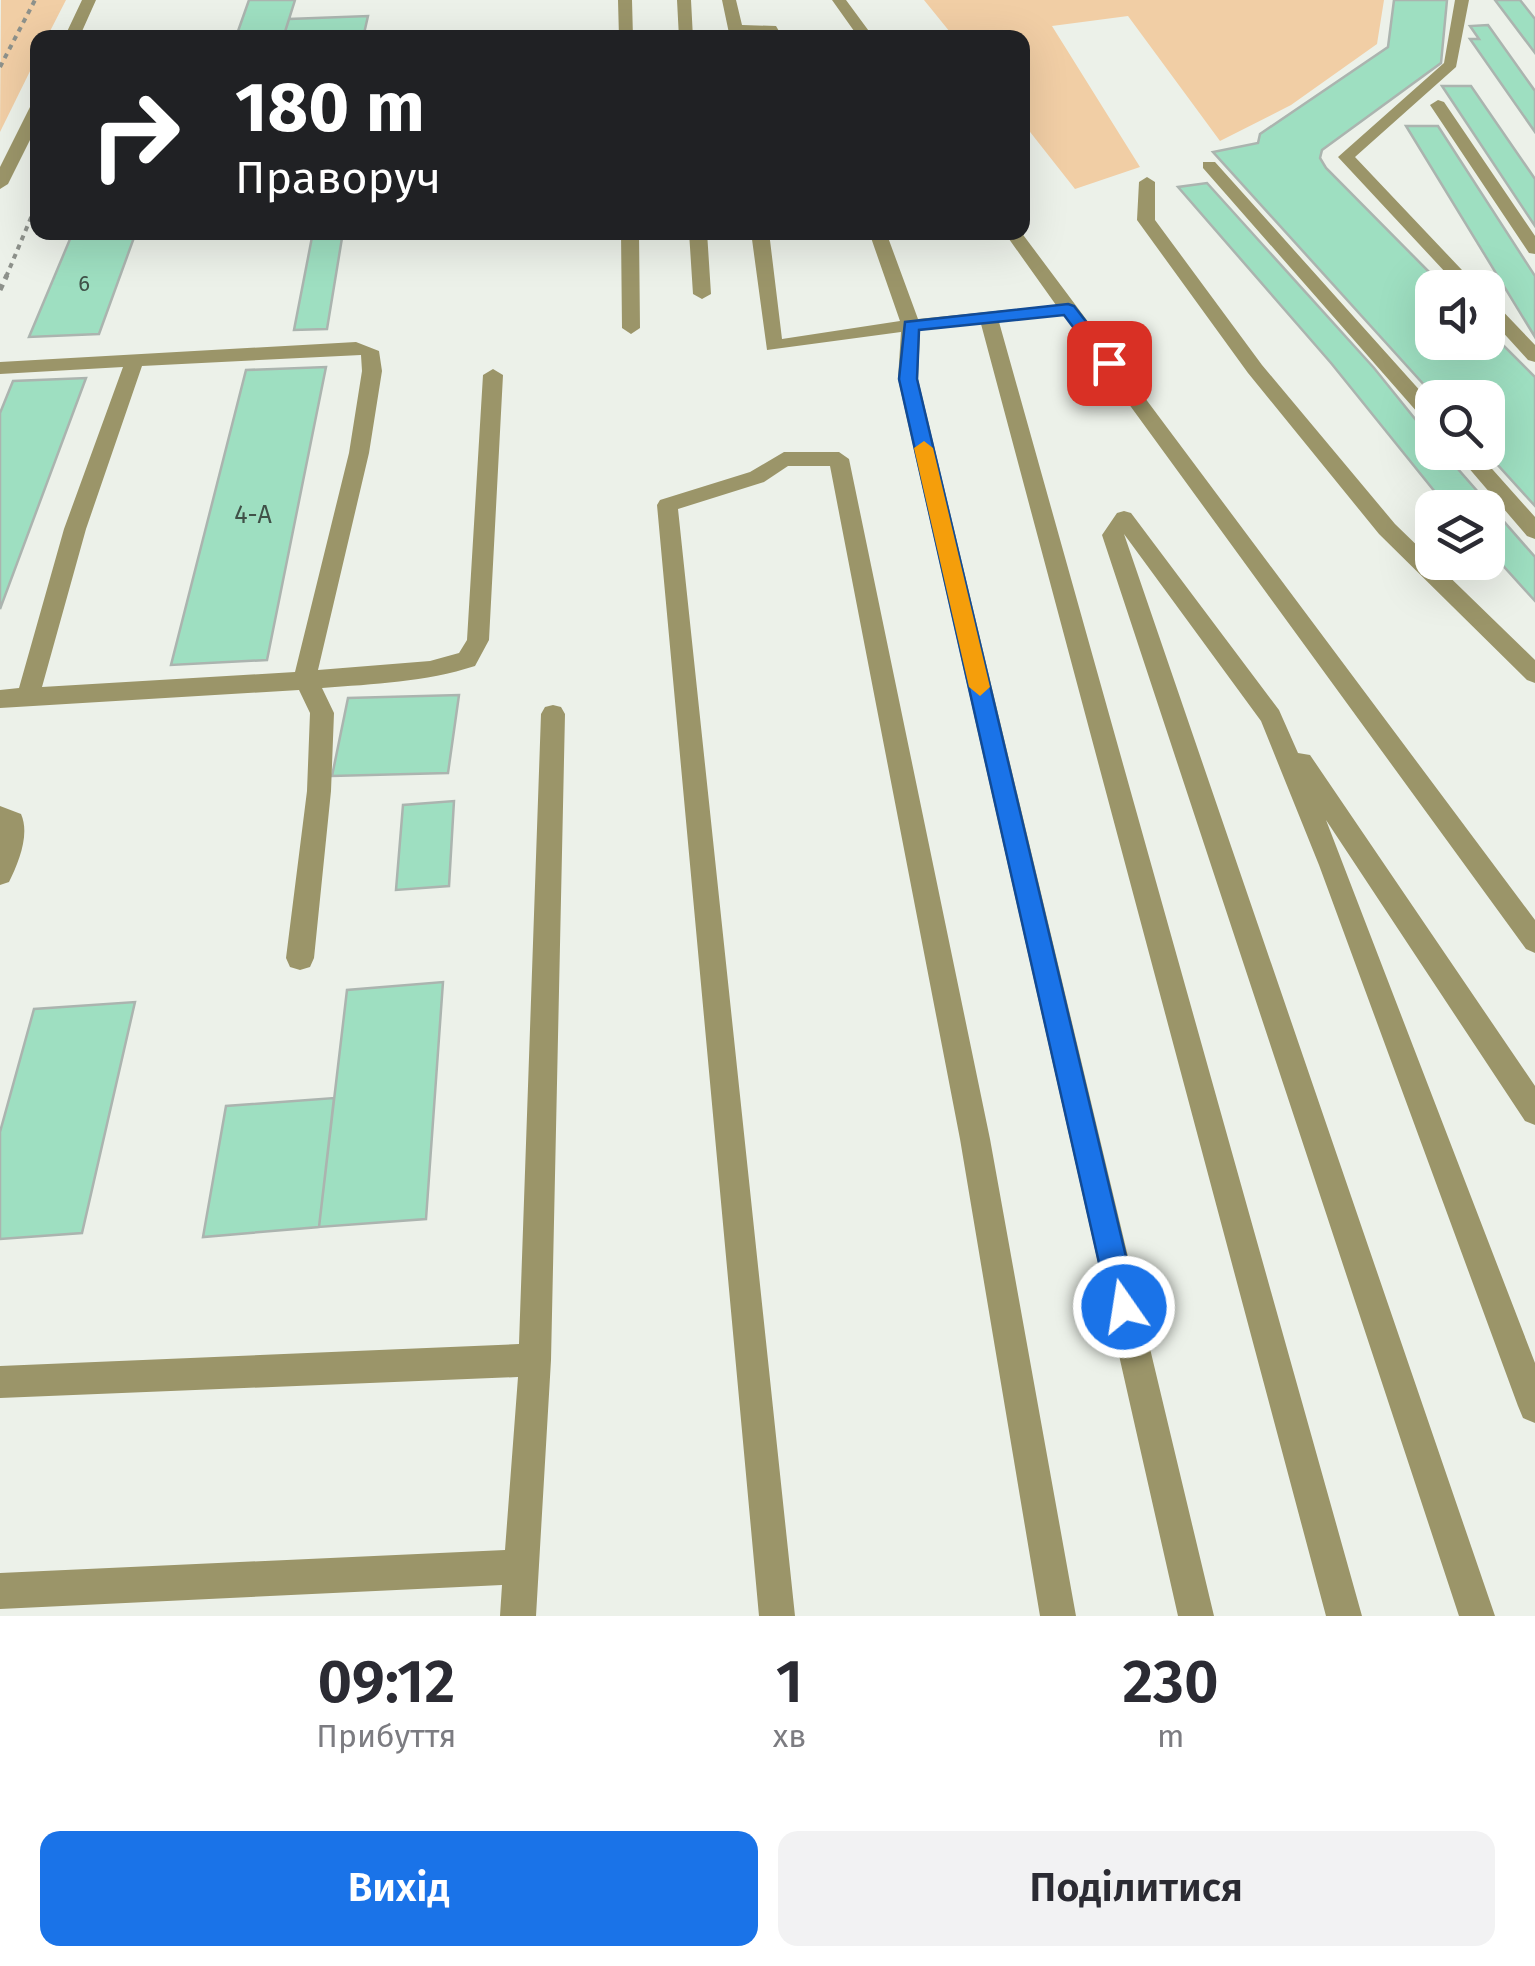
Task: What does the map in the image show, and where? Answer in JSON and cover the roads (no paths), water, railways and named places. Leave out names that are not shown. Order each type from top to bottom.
[{"type":"street","points":[[75,30],[89,0]]},
{"type":"street","points":[[625,0],[626,30]]},
{"type":"street","points":[[684,0],[686,30]]},
{"type":"street","points":[[729,0],[735,30]]},
{"type":"street","points":[[839,0],[862,30]]},
{"type":"street","points":[[1453,270],[1346,157],[1451,64],[1462,0]]},
{"type":"street","points":[[1438,105],[1535,249]]},
{"type":"street","points":[[0,184],[30,123]]},
{"type":"street","points":[[1209,164],[1415,397]]},
{"type":"street","points":[[1147,182],[1146,220],[1255,369],[1387,528],[1535,674]]},
{"type":"street","points":[[630,240],[632,328]]},
{"type":"street","points":[[699,240],[702,294]]},
{"type":"street","points":[[761,240],[774,346],[911,325],[1068,309]]},
{"type":"street","points":[[881,240],[911,325],[908,379],[1196,1616]]},
{"type":"street","points":[[1018,240],[1535,941]]},
{"type":"street","points":[[988,318],[1344,1616]]},
{"type":"street","points":[[1505,324],[1535,356]]},
{"type":"street","points":[[0,368],[356,348],[370,352],[375,360],[305,678],[322,713],[319,790],[300,958]]},
{"type":"street","points":[[28,697],[75,529],[134,362]]},
{"type":"street","points":[[0,699],[202,689],[430,670],[467,660],[478,640],[493,374]]},
{"type":"street","points":[[777,1616],[667,505],[757,477],[784,459],[839,459],[975,1139],[1058,1616]]},
{"type":"street","points":[[1481,470],[1535,531]]},
{"type":"street","points":[[1477,1616],[1113,535],[1124,518],[1271,717],[1535,1111]]},
{"type":"street","points":[[518,1616],[535,1360],[553,714]]},
{"type":"street","points":[[1271,717],[1332,865],[1535,1406]]},
{"type":"street","points":[[0,816],[12,821],[11,842],[0,874]]},
{"type":"street","points":[[0,1382],[535,1360]]},
{"type":"street","points":[[0,1591],[520,1567]]}]
